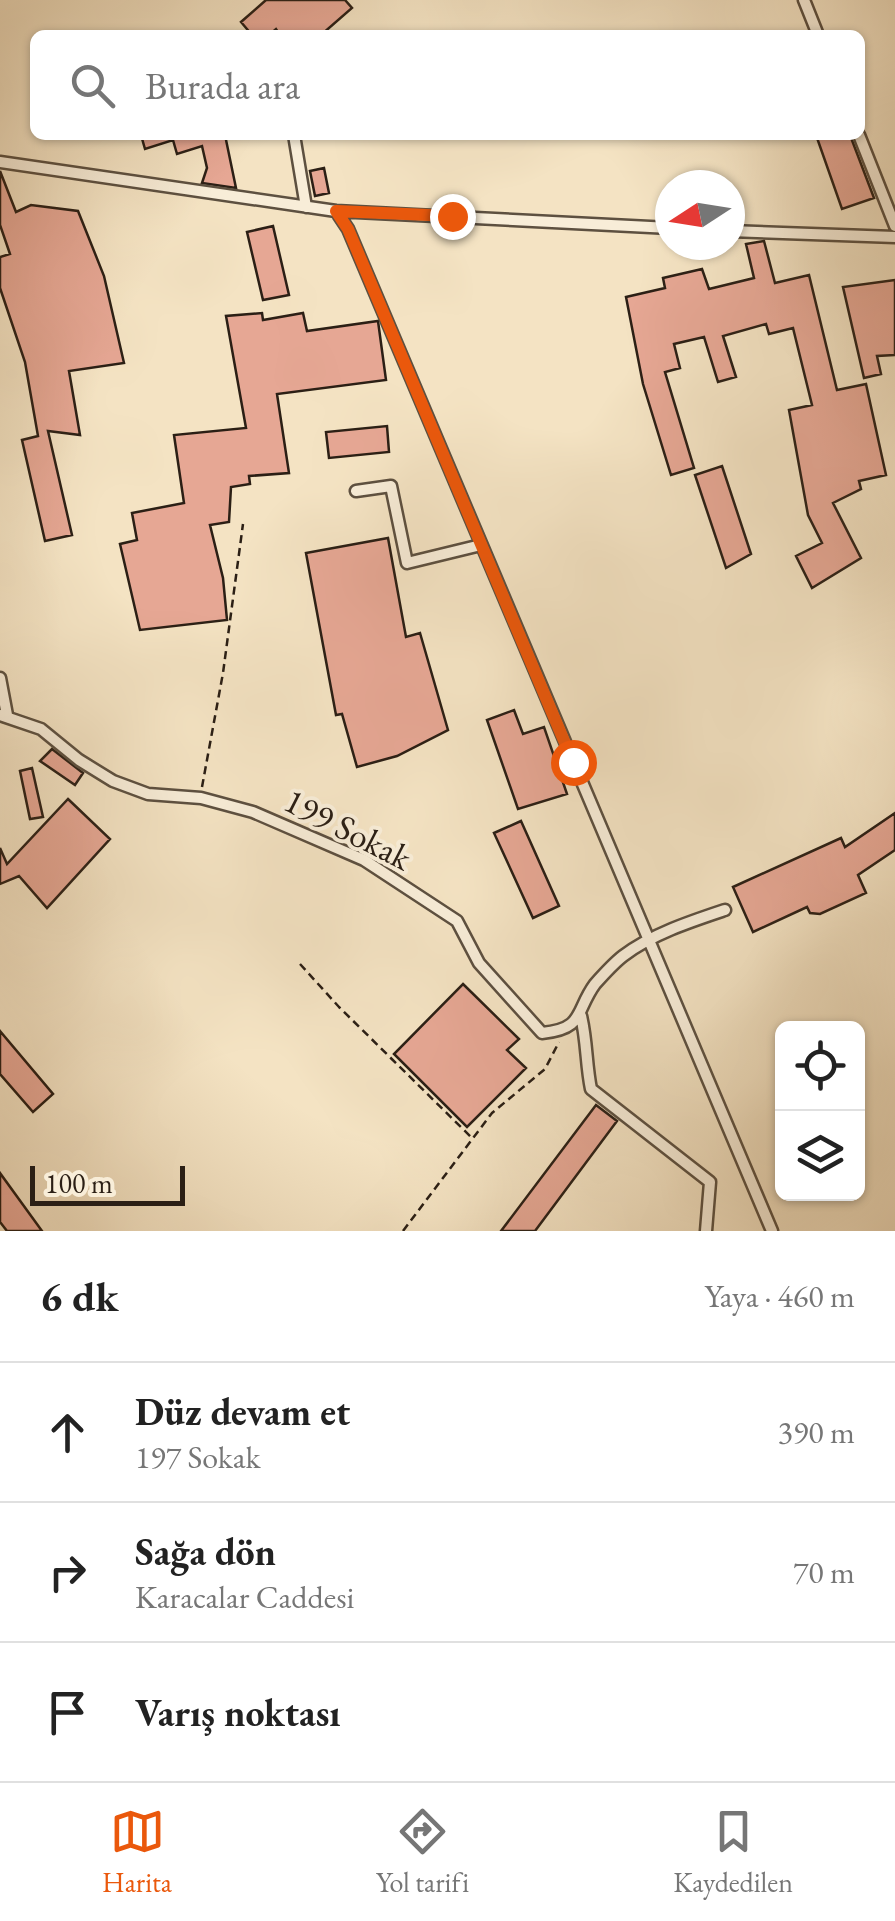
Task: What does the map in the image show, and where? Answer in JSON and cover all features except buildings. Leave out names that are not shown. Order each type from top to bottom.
[{"type":"street","points":[[804,0],[816,30]]},
{"type":"street","points":[[295,140],[306,207]]},
{"type":"street","points":[[861,140],[895,226]]},
{"type":"street","points":[[0,162],[336,211],[655,227]]},
{"type":"street","points":[[336,211],[348,229],[772,1231]]},
{"type":"street","points":[[745,231],[895,236]]},
{"type":"street","points":[[356,490],[391,486],[408,562],[482,545]]},
{"type":"street","points":[[0,678],[3,715]]},
{"type":"street","name":"199 Sokak","points":[[3,715],[41,729],[78,760],[113,781],[148,794],[201,798],[252,812],[364,860],[457,921],[479,963],[542,1034],[563,1032]]},
{"type":"street","points":[[563,1032],[581,1016],[594,986],[624,955],[691,921],[725,910]]},
{"type":"street","points":[[581,1016],[591,1090],[710,1182],[706,1231]]},
{"type":"path","points":[[201,798],[243,524]]},
{"type":"path","points":[[300,964],[338,1007],[472,1138]]},
{"type":"path","points":[[403,1231],[492,1113],[545,1069],[563,1032]]},
{"type":"route","points":[[452,216],[336,211],[348,229],[573,762]]}]
